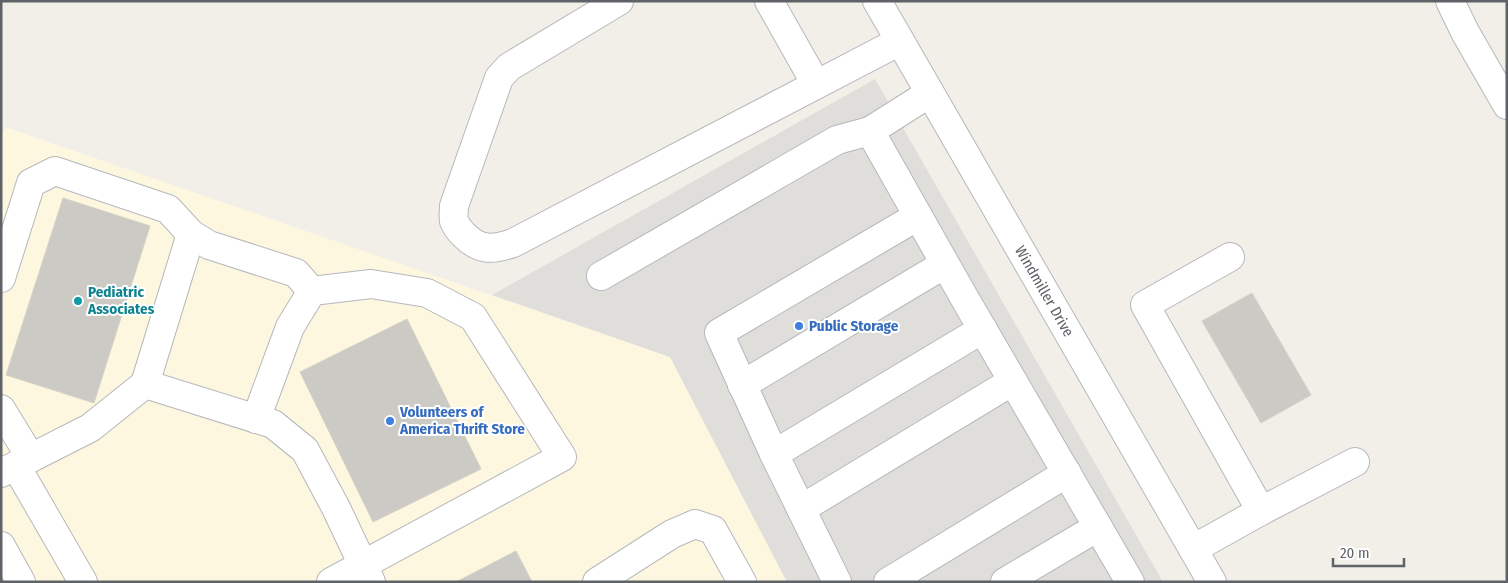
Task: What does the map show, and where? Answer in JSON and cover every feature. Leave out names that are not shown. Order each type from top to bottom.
[{"type":"street","points":[[619,1],[510,67],[499,78],[454,206],[454,222],[471,243],[487,248],[499,248],[513,243],[900,41]]},
{"type":"street","points":[[769,1],[816,84]]},
{"type":"street","name":"Windmiller Drive","points":[[877,1],[1212,582]]},
{"type":"street","points":[[1450,1],[1465,32],[1507,105]]},
{"type":"street","points":[[601,276],[836,140],[870,131],[930,93]]},
{"type":"street","points":[[870,131],[1130,582]]},
{"type":"street","points":[[1,278],[31,183],[55,171],[168,209],[191,234],[209,245],[296,273],[312,291]]},
{"type":"street","points":[[837,582],[774,454],[719,333],[918,216]]},
{"type":"street","points":[[16,466],[90,428],[145,384],[191,234]]},
{"type":"street","points":[[1230,257],[1145,305],[1261,511]]},
{"type":"street","points":[[742,385],[945,264]]},
{"type":"street","points":[[312,291],[371,284],[427,293],[473,317],[562,457],[367,574],[331,582]]},
{"type":"street","points":[[256,419],[290,327],[312,291]]},
{"type":"street","points":[[774,454],[983,329]]},
{"type":"street","points":[[801,509],[1013,381]]},
{"type":"street","points":[[145,384],[273,424],[305,450],[336,508],[367,574]]},
{"type":"street","points":[[1,410],[16,466],[83,582]]},
{"type":"street","points":[[1193,550],[1261,511],[1355,462]]},
{"type":"street","points":[[888,582],[1067,473]]},
{"type":"street","points":[[597,582],[672,534],[695,524],[713,530],[742,582]]},
{"type":"street","points":[[1005,582],[1098,527]]},
{"type":"street","points":[[1,546],[21,582]]},
{"type":"shaded area","name":"Public Storage","points":[[875,79],[1163,582],[787,582],[670,357],[492,295]]},
{"type":"shaded area","points":[[5,127],[670,357],[787,582],[1,582],[1,137]]},
{"type":"building","name":"Pediatric Associates","points":[[63,198],[150,226],[94,403],[6,375]]},
{"type":"building","points":[[1252,293],[1311,395],[1261,423],[1202,321]]},
{"type":"building","name":"Volunteers of America Thrift Store","points":[[407,319],[481,469],[373,522],[300,372]]},
{"type":"building","points":[[516,551],[532,582],[456,582]]},
{"type":"place","name":"Pediatric Associates","points":[[78,301]]},
{"type":"place","name":"Public Storage","points":[[799,326]]},
{"type":"place","name":"Volunteers of America Thrift Store","points":[[390,421]]}]
